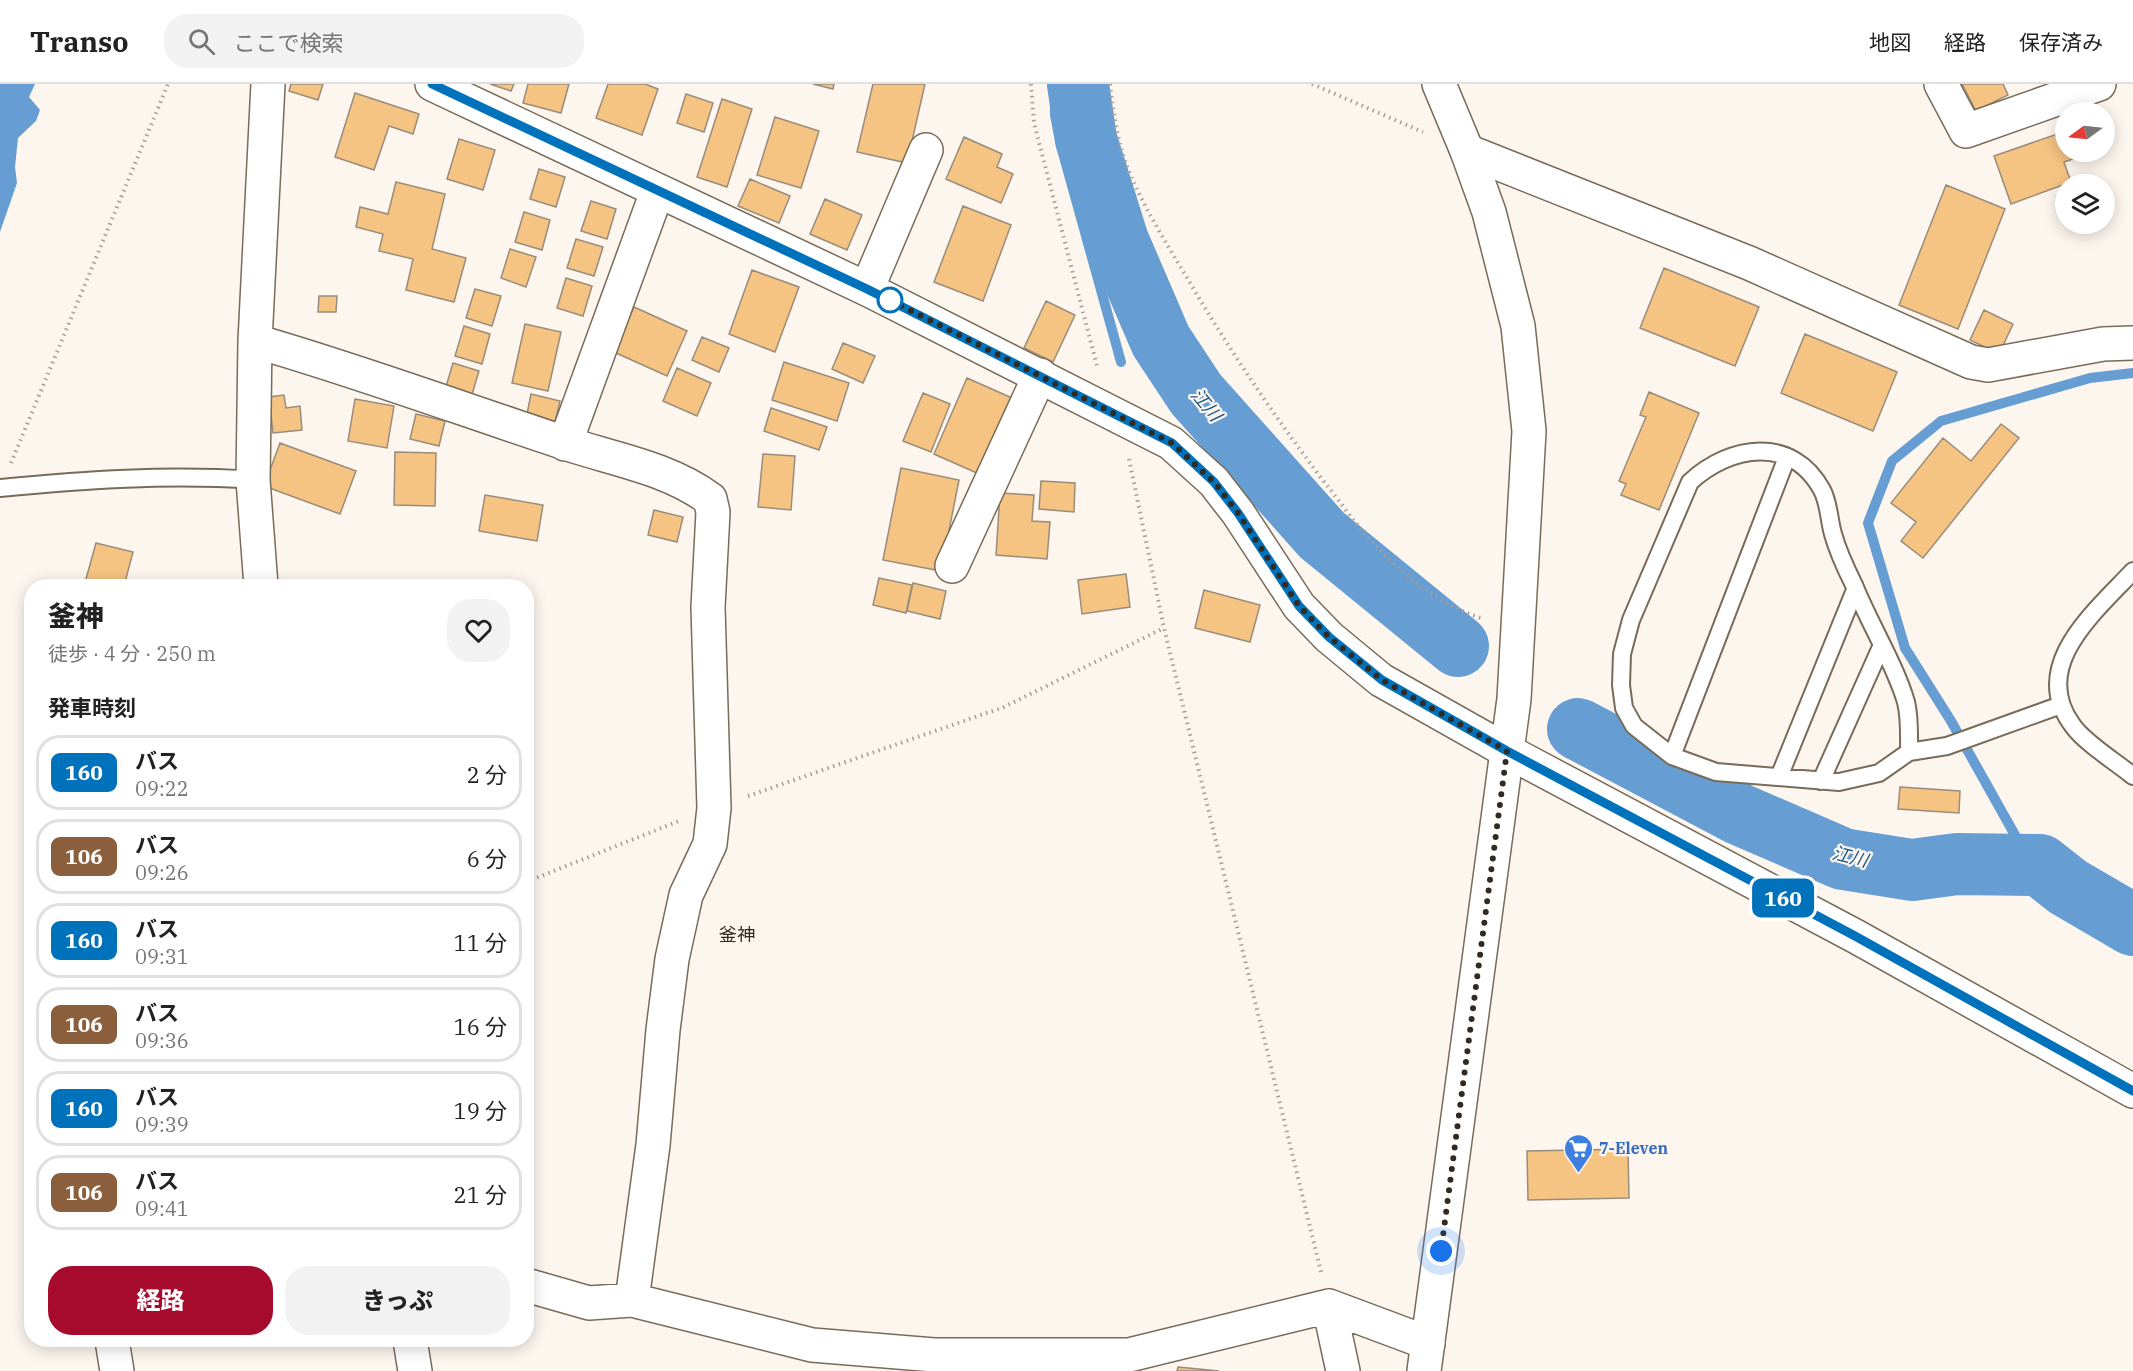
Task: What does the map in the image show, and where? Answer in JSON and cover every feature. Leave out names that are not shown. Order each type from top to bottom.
[{"type":"street","points":[[260,579],[253,480],[255,341],[268,84]]},
{"type":"street","points":[[432,84],[867,289],[1172,443],[1214,482],[1238,513],[1299,606],[1354,659],[1382,680],[1507,751],[1855,936],[2133,1091]]},
{"type":"street","points":[[534,1287],[588,1304],[632,1300],[812,1345],[934,1355],[1129,1355],[1329,1306],[1426,1357],[1507,751],[1520,628],[1529,431],[1518,326],[1489,212],[1439,84]]},
{"type":"street","points":[[1941,84],[1966,131],[2099,84]]},
{"type":"street","points":[[867,289],[926,150]]},
{"type":"street","points":[[1467,151],[1749,263],[1971,362],[1989,365],[2103,344],[2133,343]]},
{"type":"street","points":[[565,444],[657,192]]},
{"type":"street","points":[[255,341],[341,366],[565,444],[639,464],[699,490],[710,499],[713,512],[708,607],[714,808],[710,844],[686,895],[672,959],[653,1145],[632,1300]]},
{"type":"street","points":[[952,566],[1040,375]]},
{"type":"street","points":[[1329,1306],[1343,1371]]},
{"type":"street","points":[[113,1347],[117,1371]]},
{"type":"street","points":[[411,1347],[415,1371]]},
{"type":"lane","points":[[1910,752],[1906,703],[1855,590],[1833,533],[1823,492],[1804,467],[1787,457],[1758,450],[1743,452],[1717,461],[1690,482],[1631,620],[1622,654],[1621,685],[1624,708],[1634,726],[1672,756],[1716,772],[1839,782],[1879,773],[1910,752],[1947,746],[2061,705]]},
{"type":"lane","points":[[1672,756],[1787,457]]},
{"type":"lane","points":[[0,488],[113,478],[199,476],[253,480]]},
{"type":"lane","points":[[2133,571],[2066,647],[2061,664],[2061,705],[2073,728],[2133,776]]},
{"type":"lane","points":[[1779,777],[1855,590]]},
{"type":"lane","points":[[1821,781],[1881,646]]},
{"type":"path","points":[[0,488],[168,84]]},
{"type":"path","points":[[1031,84],[1034,123],[1100,378]]},
{"type":"path","points":[[1110,84],[1115,123],[1127,165],[1162,234],[1226,344],[1302,452],[1366,536],[1424,589],[1470,614],[1520,628]]},
{"type":"path","points":[[1312,84],[1467,151]]},
{"type":"path","points":[[1119,415],[1164,628],[1329,1306]]},
{"type":"path","points":[[534,879],[714,808],[1004,707],[1164,628]]},
{"type":"water","points":[[0,84],[35,84],[29,97],[40,110],[36,121],[18,138],[15,167],[17,183],[0,232]]},
{"type":"building","points":[[291,84],[323,84],[318,100],[289,91]]},
{"type":"building","points":[[490,84],[514,84],[511,91]]},
{"type":"building","points":[[528,84],[569,84],[561,113],[523,103]]},
{"type":"building","points":[[608,84],[645,84],[658,89],[642,135],[596,118]]},
{"type":"building","points":[[813,84],[834,84],[833,89]]},
{"type":"building","points":[[873,84],[925,84],[907,163],[857,152]]},
{"type":"building","points":[[1962,84],[2003,84],[2008,95],[1976,111]]},
{"type":"building","points":[[355,93],[419,114],[413,134],[389,126],[374,170],[335,157]]},
{"type":"building","points":[[686,94],[713,103],[704,132],[677,123]]},
{"type":"building","points":[[722,99],[752,109],[727,187],[697,177]]},
{"type":"building","points":[[775,117],[819,131],[801,188],[757,175]]},
{"type":"building","points":[[2055,135],[2055,162],[2064,162],[2068,174],[2055,174],[2055,188],[2011,204],[1994,156]]},
{"type":"building","points":[[964,137],[1002,154],[997,167],[1013,174],[1001,203],[946,179]]},
{"type":"building","points":[[459,139],[495,150],[483,190],[447,179]]},
{"type":"building","points":[[539,169],[565,177],[556,207],[530,199]]},
{"type":"building","points":[[750,179],[790,196],[779,223],[738,206]]},
{"type":"building","points":[[396,182],[445,194],[432,249],[466,258],[454,302],[406,290],[413,259],[379,251],[383,234],[356,227],[360,207],[388,214]]},
{"type":"building","points":[[1946,185],[2005,209],[1958,329],[1899,305]]},
{"type":"building","points":[[825,199],[862,215],[847,250],[810,234]]},
{"type":"building","points":[[591,201],[616,209],[607,239],[581,231]]},
{"type":"building","points":[[963,206],[1011,225],[983,301],[934,282]]},
{"type":"building","points":[[524,212],[550,220],[542,250],[515,242]]},
{"type":"building","points":[[576,239],[603,247],[594,276],[567,268]]},
{"type":"building","points":[[510,249],[536,257],[526,287],[501,278]]},
{"type":"building","points":[[1664,268],[1759,307],[1735,366],[1640,328]]},
{"type":"building","points":[[752,270],[799,287],[775,352],[729,334]]},
{"type":"building","points":[[566,278],[592,286],[583,316],[557,308]]},
{"type":"building","points":[[475,289],[501,296],[492,326],[466,318]]},
{"type":"building","points":[[319,296],[337,296],[336,312],[318,312]]},
{"type":"building","points":[[1046,301],[1075,315],[1053,362],[1024,348]]},
{"type":"building","points":[[634,307],[687,331],[667,376],[614,352]]},
{"type":"building","points":[[1984,310],[2013,324],[1999,354],[1970,340]]},
{"type":"building","points":[[525,324],[561,332],[548,391],[512,383]]},
{"type":"building","points":[[464,326],[490,334],[482,364],[455,356]]},
{"type":"building","points":[[1805,334],[1897,372],[1873,431],[1781,393]]},
{"type":"building","points":[[702,337],[729,348],[719,372],[692,360]]},
{"type":"building","points":[[843,343],[875,356],[863,383],[832,369]]},
{"type":"building","points":[[784,362],[849,383],[837,421],[772,400]]},
{"type":"building","points":[[453,363],[479,371],[470,401],[444,393]]},
{"type":"building","points":[[677,368],[711,383],[697,416],[663,401]]},
{"type":"building","points":[[967,378],[1012,398],[979,474],[934,454]]},
{"type":"building","points":[[1649,392],[1699,413],[1659,510],[1621,495],[1626,484],[1619,481],[1646,417],[1640,415]]},
{"type":"building","points":[[923,393],[950,404],[931,452],[903,441]]},
{"type":"building","points":[[531,394],[560,401],[554,426],[526,419]]},
{"type":"building","points":[[284,395],[286,408],[300,406],[302,430],[273,433],[269,397]]},
{"type":"building","points":[[355,399],[394,406],[387,448],[348,441]]},
{"type":"building","points":[[771,408],[827,427],[819,450],[764,431]]},
{"type":"building","points":[[416,414],[445,421],[439,446],[410,439]]},
{"type":"building","points":[[2001,424],[2019,438],[1923,558],[1901,541],[1916,522],[1891,503],[1943,438],[1971,461]]},
{"type":"building","points":[[280,443],[356,471],[340,514],[264,486]]},
{"type":"building","points":[[395,452],[436,453],[435,506],[394,505]]},
{"type":"building","points":[[763,454],[795,456],[791,510],[758,507]]},
{"type":"building","points":[[901,468],[959,480],[941,571],[883,560]]},
{"type":"building","points":[[1041,481],[1075,483],[1074,512],[1039,509]]},
{"type":"building","points":[[1000,493],[1034,495],[1032,521],[1050,522],[1047,559],[996,555]]},
{"type":"building","points":[[485,495],[543,505],[537,541],[479,531]]},
{"type":"building","points":[[654,510],[683,517],[677,542],[648,535]]},
{"type":"building","points":[[96,543],[133,552],[126,579],[86,579]]},
{"type":"building","points":[[1126,574],[1130,607],[1082,614],[1078,580]]},
{"type":"building","points":[[879,578],[912,585],[906,613],[873,605]]},
{"type":"building","points":[[913,583],[946,591],[940,619],[907,611]]},
{"type":"building","points":[[1204,590],[1260,605],[1250,642],[1195,628]]},
{"type":"building","points":[[1900,787],[1960,791],[1959,813],[1898,809]]},
{"type":"building","name":"7-Eleven","points":[[1628,1149],[1629,1198],[1528,1200],[1527,1151]]},
{"type":"building","points":[[1178,1367],[1219,1371],[1177,1371]]},
{"type":"waterway","points":[[1055,84],[1055,115],[1061,146],[1121,362]]},
{"type":"waterway","name":"江川","points":[[1078,84],[1086,139],[1118,241],[1161,341],[1196,394],[1322,535],[1458,646]]},
{"type":"waterway","points":[[2040,865],[2020,844],[1951,721],[1905,648],[1868,523],[1892,461],[1941,421],[2090,378],[2133,373]]},
{"type":"waterway","name":"江川","points":[[1578,729],[1739,814],[1843,859],[1912,870],[1957,864],[2040,865],[2068,887],[2133,925]]},
{"type":"bus line","name":"160","points":[[432,84],[867,289],[1172,443],[1214,482],[1238,513],[1299,606],[1329,637],[1382,680],[1507,751],[1573,784],[1855,936],[2133,1091]]},
{"type":"place","name":"7-Eleven","points":[[1578,1174]]},
{"type":"district","name":"釜神","points":[[737,935]]},
{"type":"route","points":[[890,300],[886,298],[1172,443],[1214,482],[1238,513],[1299,606],[1329,637],[1382,680],[1507,751],[1441,1251]]}]
